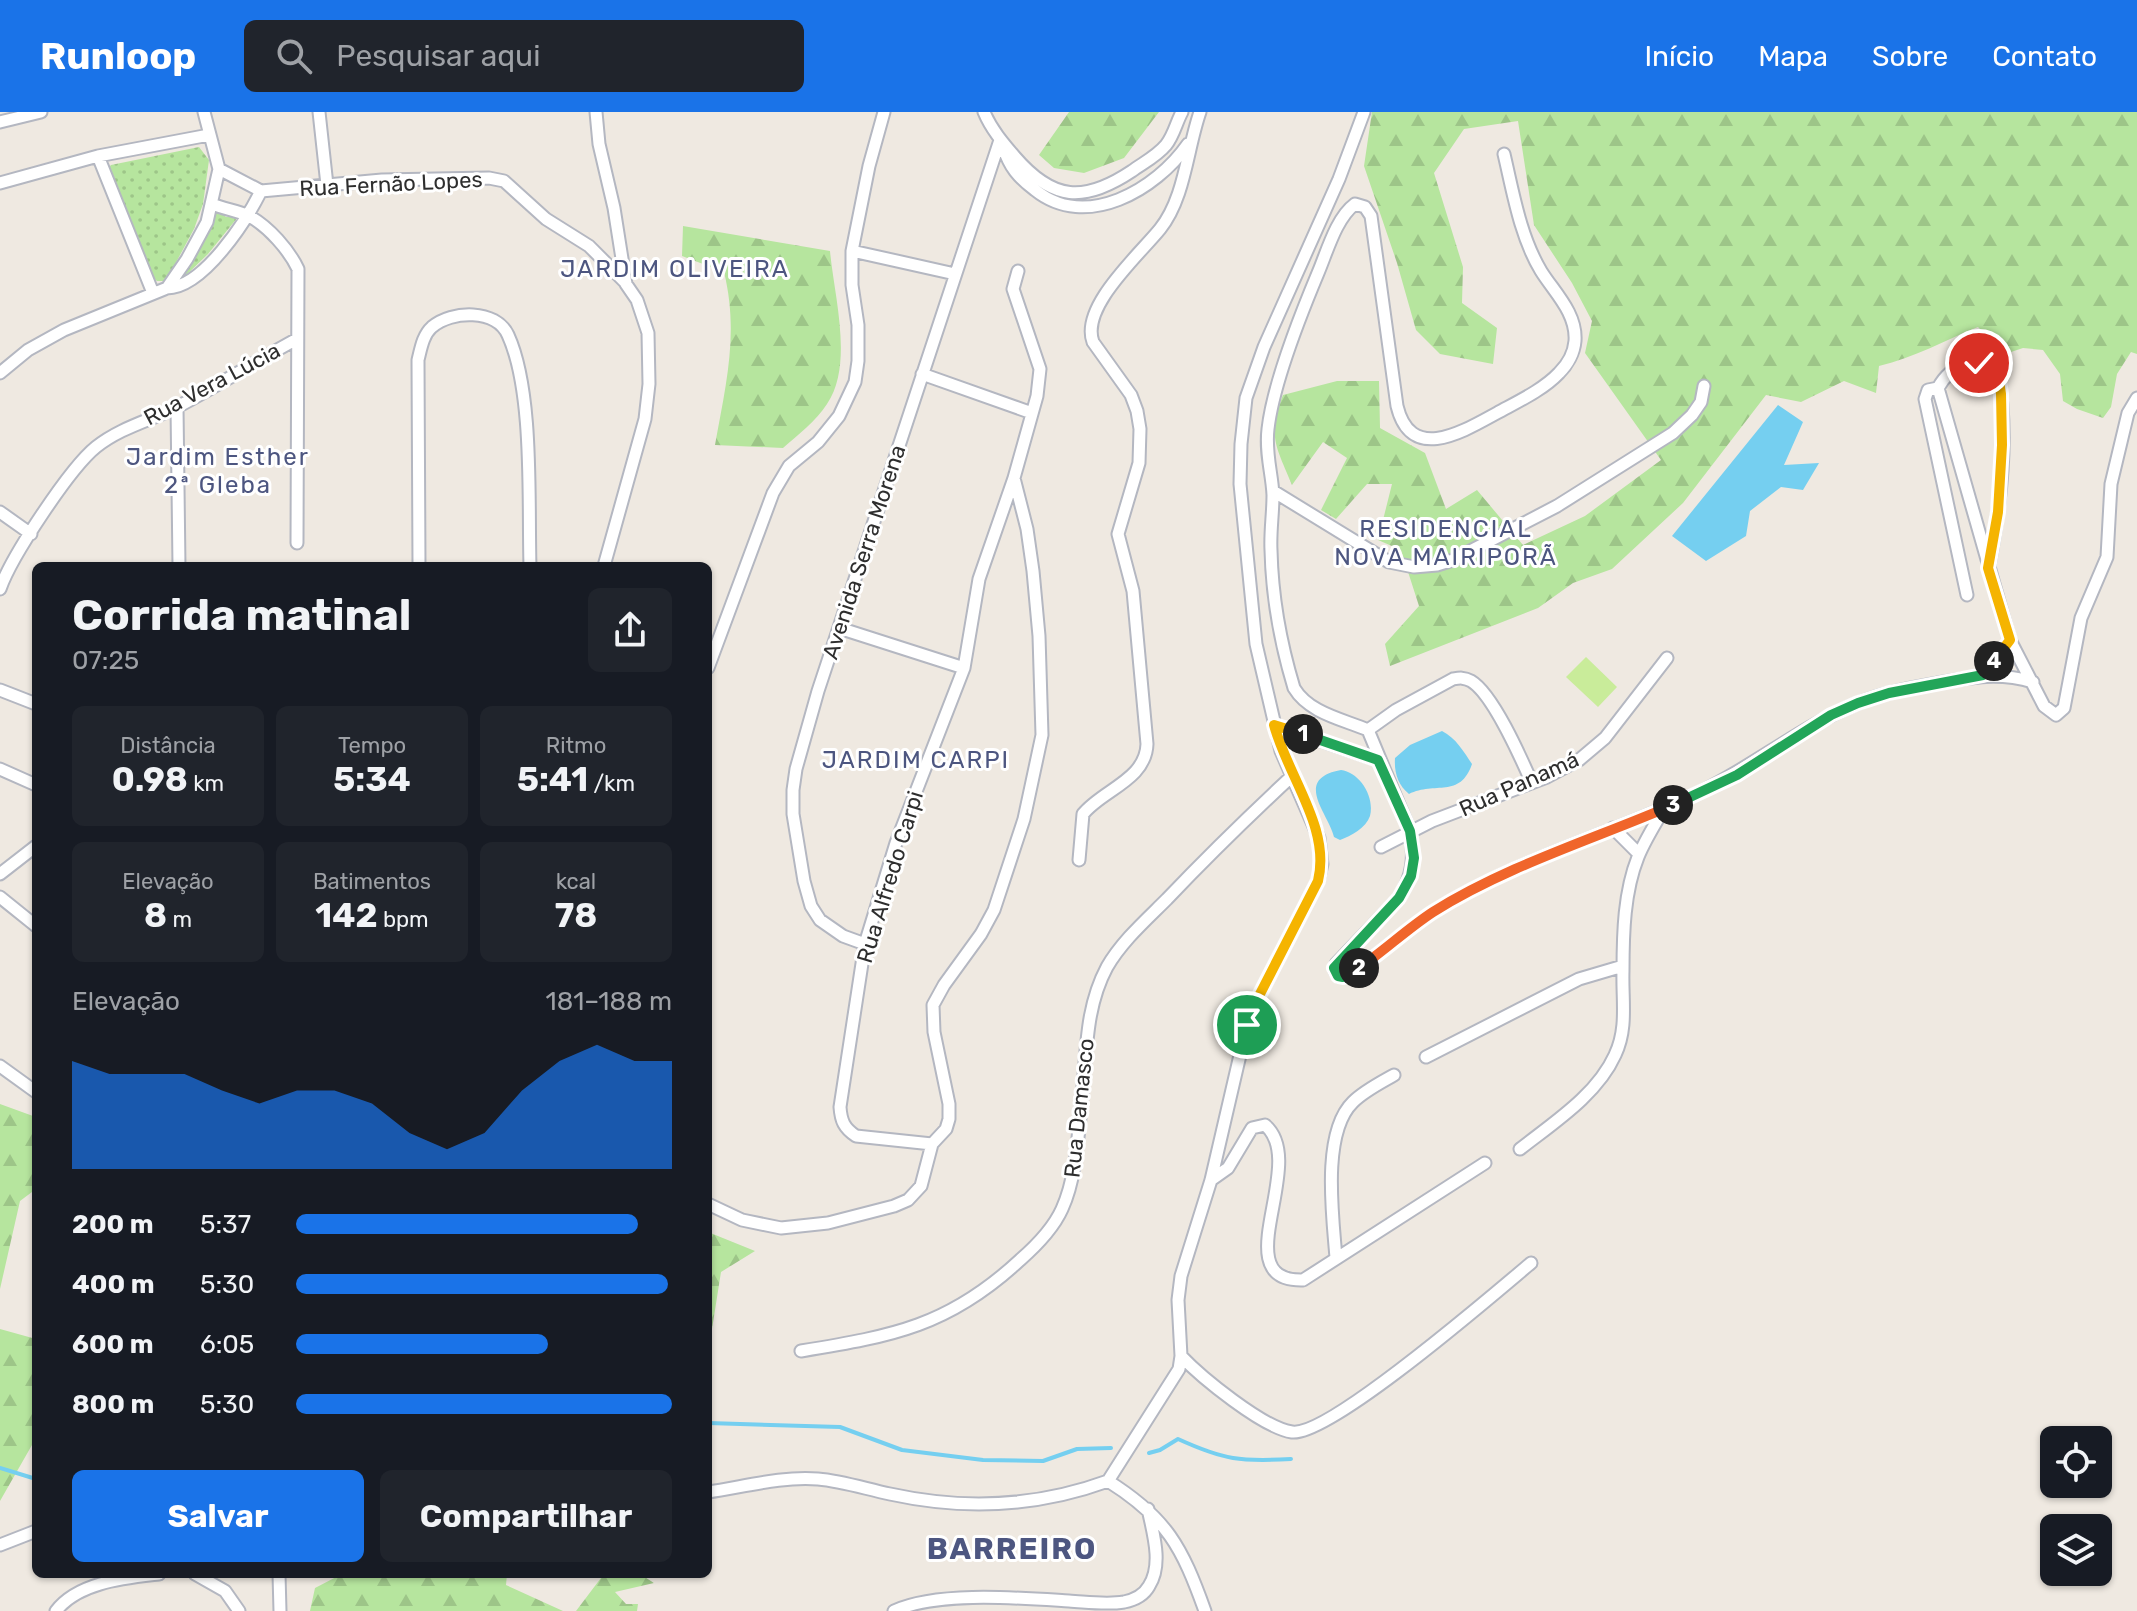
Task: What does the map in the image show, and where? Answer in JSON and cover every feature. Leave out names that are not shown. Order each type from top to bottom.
[{"type":"street","points":[[0,122],[41,112]]},
{"type":"street","points":[[167,288],[196,244],[212,204],[219,169],[204,112]]},
{"type":"street","points":[[319,112],[327,185]]},
{"type":"street","points":[[596,112],[599,144],[614,208],[626,284],[637,300],[648,333],[649,384],[645,419],[605,562]]},
{"type":"street","points":[[712,657],[773,493],[789,466],[818,442],[839,416],[855,382],[858,325],[852,285],[852,251],[869,166],[884,112]]},
{"type":"street","points":[[1001,141],[1031,175],[1049,188],[1066,194],[1082,193],[1119,179],[1152,157],[1165,146],[1182,112]]},
{"type":"street","points":[[1079,860],[1083,814],[1135,771],[1147,753],[1136,609],[1118,534],[1139,463],[1140,429],[1131,395],[1093,342],[1089,331],[1091,319],[1115,282],[1170,213],[1200,112]]},
{"type":"street","points":[[712,1491],[818,1479],[919,1500],[992,1505],[1080,1491],[1108,1481],[1172,1383],[1181,1356],[1178,1321],[1181,1276],[1211,1180],[1247,1025],[1265,982],[1318,881],[1322,864],[1319,838],[1274,725],[1256,644],[1240,484],[1246,398],[1264,347],[1329,202],[1364,112]]},
{"type":"street","points":[[985,113],[1001,141],[1010,168],[1047,200],[1072,207],[1098,206],[1129,196],[1175,163],[1193,137]]},
{"type":"street","points":[[0,183],[98,156],[209,135]]},
{"type":"street","name":"Avenida Serra Morena","points":[[865,944],[831,929],[811,906],[793,814],[796,769],[839,628],[1001,141]]},
{"type":"street","points":[[1504,154],[1528,247],[1574,325],[1575,342],[1570,359],[1558,374],[1506,408],[1454,436],[1439,440],[1414,434],[1400,418],[1371,216],[1365,207],[1359,205],[1349,210],[1335,232],[1276,393],[1268,428],[1267,447],[1273,491],[1271,551],[1294,688],[1310,706],[1368,730],[1410,831],[1414,858],[1406,887],[1336,964],[1338,976],[1350,974],[1432,913],[1462,896],[1737,775],[1831,715],[1858,703],[1911,688],[1983,675],[2004,675],[2033,682]]},
{"type":"street","points":[[98,156],[153,293]]},
{"type":"street","points":[[0,373],[43,340],[153,293],[179,287],[201,272],[248,216],[261,191],[219,169]]},
{"type":"street","name":"Rua Fernão Lopes","points":[[261,191],[382,180],[489,178],[504,181],[546,219],[589,246],[626,284]]},
{"type":"street","points":[[212,204],[248,216],[285,247],[298,269],[297,543]]},
{"type":"street","points":[[852,251],[955,274]]},
{"type":"street","name":"Rua Alfredo Carpi","points":[[932,1144],[856,1136],[841,1119],[853,1010],[865,944],[896,843],[964,668],[979,579],[1014,478],[1039,384],[1040,369],[1014,298],[1018,271]]},
{"type":"street","points":[[419,562],[418,360],[422,341],[434,325],[464,316],[484,316],[503,326],[513,348],[526,422],[530,562]]},
{"type":"street","name":"Rua Vera Lúcia","points":[[1,584],[31,534],[84,458],[118,433],[177,407],[297,339]]},
{"type":"street","points":[[1988,568],[1998,512],[2001,394],[1998,374],[1987,364],[1979,363],[1959,366],[1945,375],[1938,388],[1988,568],[2010,640],[2044,706],[2051,713],[2061,713],[2081,618],[2107,557],[2111,484],[2128,413],[2137,398]]},
{"type":"street","points":[[922,374],[1032,413]]},
{"type":"street","points":[[1273,491],[1389,562],[1414,567],[1437,565],[1453,560],[1557,506],[1673,433],[1701,402],[1704,386]]},
{"type":"street","points":[[1938,388],[1928,390],[1925,399],[1967,595]]},
{"type":"street","points":[[177,407],[179,562]]},
{"type":"street","points":[[713,1207],[761,1226],[781,1228],[828,1223],[894,1206],[908,1200],[921,1186],[932,1144],[946,1129],[949,1104],[934,1032],[933,1005],[976,943],[994,910],[1024,819],[1042,735],[1039,636],[1033,571],[1027,529],[1014,478]]},
{"type":"street","points":[[0,512],[31,534]]},
{"type":"street","points":[[839,628],[964,668]]},
{"type":"street","points":[[1983,675],[2010,640]]},
{"type":"street","name":"Rua Panamá","points":[[1381,847],[1410,831],[1532,783],[1579,760],[1594,749],[1667,658]]},
{"type":"street","points":[[1368,730],[1396,710],[1462,677],[1479,688],[1499,718],[1532,783]]},
{"type":"street","points":[[0,690],[32,702]]},
{"type":"street","points":[[1274,725],[1378,760]]},
{"type":"street","points":[[0,769],[32,783]]},
{"type":"street","name":"Rua Damasco","points":[[801,1351],[908,1329],[961,1307],[1003,1276],[1049,1231],[1062,1211],[1070,1187],[1088,1022],[1106,968],[1136,930],[1292,776]]},
{"type":"street","points":[[1520,1149],[1586,1094],[1614,1058],[1625,1016],[1623,966],[1627,896],[1639,854],[1664,809]]},
{"type":"street","points":[[1613,828],[1639,854]]},
{"type":"street","points":[[0,874],[32,849]]},
{"type":"street","points":[[0,897],[32,923]]},
{"type":"street","points":[[1426,1057],[1579,979],[1623,966]]},
{"type":"street","points":[[0,1066],[32,1089]]},
{"type":"street","points":[[1336,1258],[1331,1182],[1339,1128],[1352,1103],[1394,1075]]},
{"type":"street","points":[[1211,1180],[1228,1168],[1246,1133],[1258,1125],[1265,1125],[1271,1130],[1279,1144],[1280,1158],[1266,1250],[1272,1270],[1291,1280],[1303,1280],[1485,1163]]},
{"type":"street","points":[[1181,1356],[1210,1385],[1266,1421],[1293,1433],[1306,1430],[1398,1372],[1531,1263]]},
{"type":"street","points":[[1108,1481],[1148,1509],[1170,1533],[1183,1555],[1205,1611]]},
{"type":"street","points":[[894,1611],[910,1603],[948,1600],[1023,1599],[1108,1603],[1137,1598],[1148,1589],[1154,1575],[1156,1558],[1148,1509]]},
{"type":"street","points":[[0,1545],[32,1533]]},
{"type":"street","points":[[56,1611],[74,1594],[92,1587],[138,1578]]},
{"type":"street","points":[[202,1578],[225,1591],[239,1611]]},
{"type":"street","points":[[279,1578],[280,1611]]},
{"type":"green space","points":[[1069,112],[1159,112],[1124,158],[1084,173],[1054,168],[1039,155]]},
{"type":"green space","points":[[1372,112],[2137,112],[2137,354],[2131,352],[2117,374],[2111,407],[2103,418],[2063,401],[2060,374],[2043,350],[2023,348],[2005,354],[1978,327],[1917,354],[1879,366],[1876,393],[1844,381],[1801,402],[1766,395],[1683,503],[1612,569],[1573,583],[1538,608],[1390,666],[1385,644],[1419,606],[1401,550],[1378,540],[1392,484],[1367,484],[1336,519],[1321,510],[1347,458],[1323,442],[1292,485],[1275,431],[1283,395],[1337,381],[1379,381],[1380,428],[1425,453],[1446,509],[1477,490],[1523,545],[1585,516],[1661,460],[1585,353],[1592,321],[1572,283],[1534,225],[1518,121],[1464,129],[1434,173],[1463,267],[1462,303],[1497,328],[1493,364],[1440,354],[1416,330],[1364,166]]},
{"type":"green space","points":[[199,147],[209,160],[203,204],[194,229],[166,281],[157,281],[151,276],[108,168]]},
{"type":"green space","points":[[212,205],[226,217],[238,217],[208,254],[181,280],[178,277]]},
{"type":"green space","points":[[683,226],[830,251],[841,350],[835,388],[823,410],[783,448],[715,445],[731,337],[728,294],[724,272],[682,256]]},
{"type":"green space","points":[[1586,657],[1617,687],[1598,707],[1566,677]]},
{"type":"green space","points":[[0,1104],[32,1116],[32,1192],[20,1201],[0,1289]]},
{"type":"green space","points":[[712,1234],[755,1251],[721,1272],[712,1329]]},
{"type":"green space","points":[[0,1329],[32,1338],[32,1445],[0,1501]]},
{"type":"green space","points":[[334,1578],[507,1578],[506,1585],[563,1611],[310,1611],[315,1588]]},
{"type":"green space","points":[[601,1578],[646,1578],[654,1583],[615,1592],[626,1604],[638,1604],[637,1611],[576,1611]]},
{"type":"water","points":[[1778,405],[1803,422],[1784,465],[1819,463],[1803,490],[1781,487],[1750,511],[1746,536],[1706,561],[1672,536]]},
{"type":"water","points":[[1442,731],[1456,741],[1472,764],[1467,775],[1454,785],[1409,794],[1398,778],[1395,758],[1410,745]]},
{"type":"water","points":[[1341,770],[1354,775],[1364,786],[1371,808],[1365,824],[1340,840],[1334,837],[1316,789],[1326,775]]},
{"type":"waterway","points":[[712,1423],[840,1427],[902,1450],[983,1460],[1043,1461],[1077,1449],[1111,1448]]},
{"type":"waterway","points":[[1149,1453],[1178,1439],[1233,1458],[1291,1459]]},
{"type":"waterway","points":[[0,1468],[32,1478]]},
{"type":"district","name":"JARDIM OLIVEIRA","points":[[675,269]]},
{"type":"district","name":"Jardim Esther 2ª Gleba","points":[[218,471]]},
{"type":"district","name":"RESIDENCIAL NOVA MAIRIPORÃ","points":[[1446,543]]},
{"type":"district","name":"JARDIM CARPI","points":[[916,760]]},
{"type":"district","name":"BARREIRO","points":[[1012,1549]]},
{"type":"route","points":[[1247,1025],[1288,936],[1318,881],[1322,864],[1319,838],[1281,751],[1274,725],[1378,760],[1410,831],[1414,858],[1406,887],[1336,964],[1335,971],[1343,977],[1432,913],[1462,896],[1737,775],[1831,715],[1889,693],[1983,675],[2010,640],[1988,568],[2001,474],[2001,394],[1998,374],[1987,364],[1979,363]]}]
